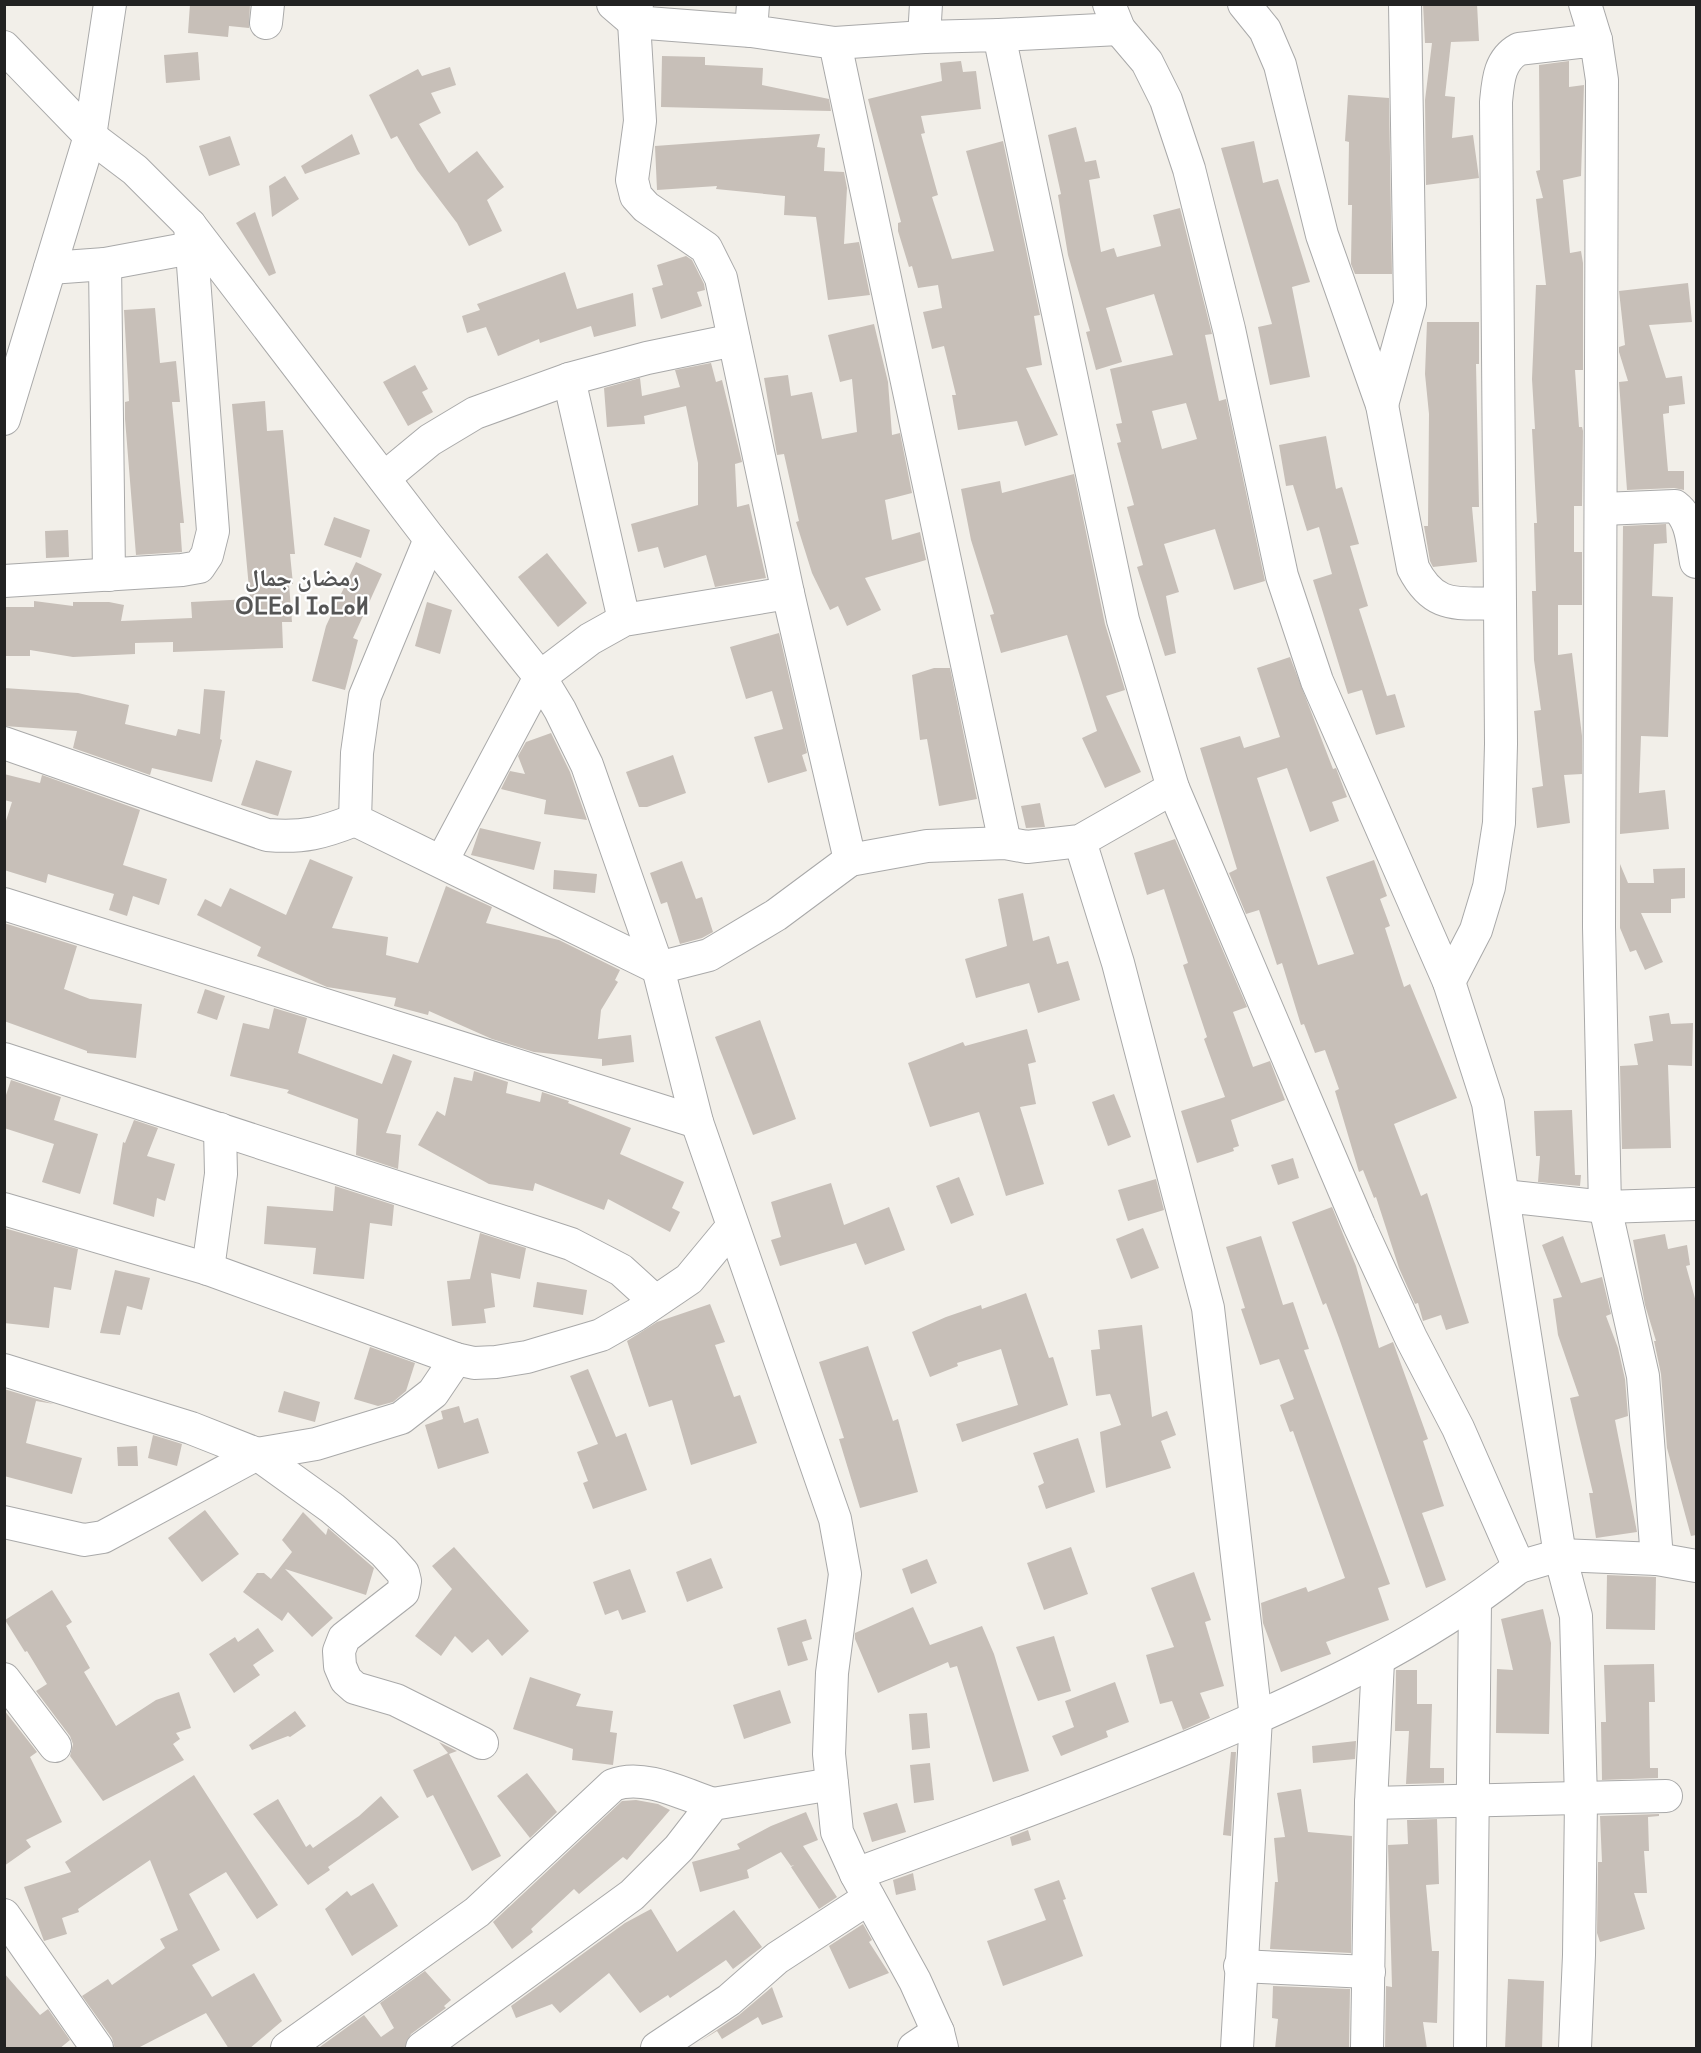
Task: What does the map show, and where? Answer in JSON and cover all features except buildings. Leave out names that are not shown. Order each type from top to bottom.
[{"type":"street","points":[[4,419],[90,136],[111,4]]},
{"type":"street","points":[[924,37],[926,4]]},
{"type":"street","points":[[1244,4],[1265,30],[1280,65],[1322,235],[1382,405],[1413,568],[1422,585],[1434,597],[1445,601],[1500,604]]},
{"type":"street","points":[[1382,405],[1410,304],[1405,4]]},
{"type":"street","points":[[1585,4],[1596,40],[1602,80],[1599,927],[1605,1207],[1643,1376],[1657,1559]]},
{"type":"street","points":[[850,860],[788,592],[721,278],[706,248],[646,207],[636,196],[632,180],[638,146],[640,92],[628,10],[752,18],[835,43],[999,35],[1114,17],[1147,62],[1166,100],[1188,169],[1226,318],[1282,576],[1317,681],[1449,982],[1488,1103],[1560,1555],[1576,1616],[1581,1800],[1575,2049]]},
{"type":"street","points":[[999,35],[1123,620],[1173,788],[1359,1224],[1411,1338],[1458,1428],[1519,1567]]},
{"type":"street","points":[[1449,982],[1476,930],[1490,887],[1499,824],[1501,744],[1496,102],[1498,78],[1510,53],[1519,49],[1596,40]]},
{"type":"street","points":[[835,43],[1005,843]]},
{"type":"street","points":[[4,47],[90,136],[135,170],[191,237],[540,676],[587,765],[658,968],[697,1122],[836,1519],[845,1574],[832,1673],[830,1754],[837,1833],[915,1981],[931,2043]]},
{"type":"street","points":[[50,268],[105,264],[191,237]]},
{"type":"street","points":[[4,581],[199,567],[209,547],[213,531],[191,237]]},
{"type":"street","points":[[105,264],[109,575]]},
{"type":"street","points":[[384,478],[429,440],[475,413],[569,379],[647,358],[734,340]]},
{"type":"street","points":[[569,379],[624,620]]},
{"type":"street","points":[[1602,509],[1675,506],[1684,512],[1688,522],[1696,562]]},
{"type":"street","points":[[356,820],[357,753],[365,696],[430,539]]},
{"type":"street","points":[[442,861],[540,676],[590,639],[624,620],[788,592]]},
{"type":"street","points":[[4,743],[267,835],[296,838],[318,835],[356,820],[658,968],[709,955],[776,915],[850,860],[927,846],[1005,843],[1027,847],[1080,841],[1173,788]]},
{"type":"street","points":[[1080,841],[1118,963],[1208,1308],[1257,1718],[1240,1966],[1237,2049]]},
{"type":"street","points":[[4,904],[697,1122]]},
{"type":"street","points":[[4,1059],[571,1244],[621,1270],[655,1301]]},
{"type":"street","points":[[208,1269],[221,1174],[220,1129]]},
{"type":"street","points":[[1504,1196],[1605,1207],[1696,1204]]},
{"type":"street","points":[[4,1209],[208,1269],[456,1359],[474,1363],[527,1357],[601,1335],[688,1279],[732,1227]]},
{"type":"street","points":[[4,1522],[84,1540],[103,1537],[257,1454],[316,1444],[401,1418],[433,1393],[456,1359]]},
{"type":"street","points":[[4,1370],[191,1428],[257,1454],[332,1508],[384,1552],[402,1573],[405,1581],[403,1592],[344,1638],[339,1651],[340,1666],[346,1680],[355,1688],[396,1700],[482,1743]]},
{"type":"street","points":[[657,2049],[729,2000],[863,1886],[1257,1718],[1378,1661],[1475,1601],[1519,1567],[1560,1555],[1657,1559],[1696,1566]]},
{"type":"street","points":[[1470,2049],[1475,1601]]},
{"type":"street","points":[[1367,2049],[1371,1803],[1378,1661]]},
{"type":"street","points":[[4,1679],[55,1746]]},
{"type":"street","points":[[287,2049],[477,1912],[613,1785],[626,1780],[645,1783],[713,1804],[832,1784]]},
{"type":"street","points":[[1371,1803],[1581,1800],[1666,1796]]},
{"type":"street","points":[[422,2049],[632,1895],[679,1848],[713,1804]]},
{"type":"street","points":[[4,1914],[97,2049]]},
{"type":"street","points":[[1240,1966],[1369,1972]]},
{"type":"district","name":"رمضان جمال ⵔⵎⴹⴰⵏ ⵊⴰⵎⴰⵍ","points":[[302,592]]}]
